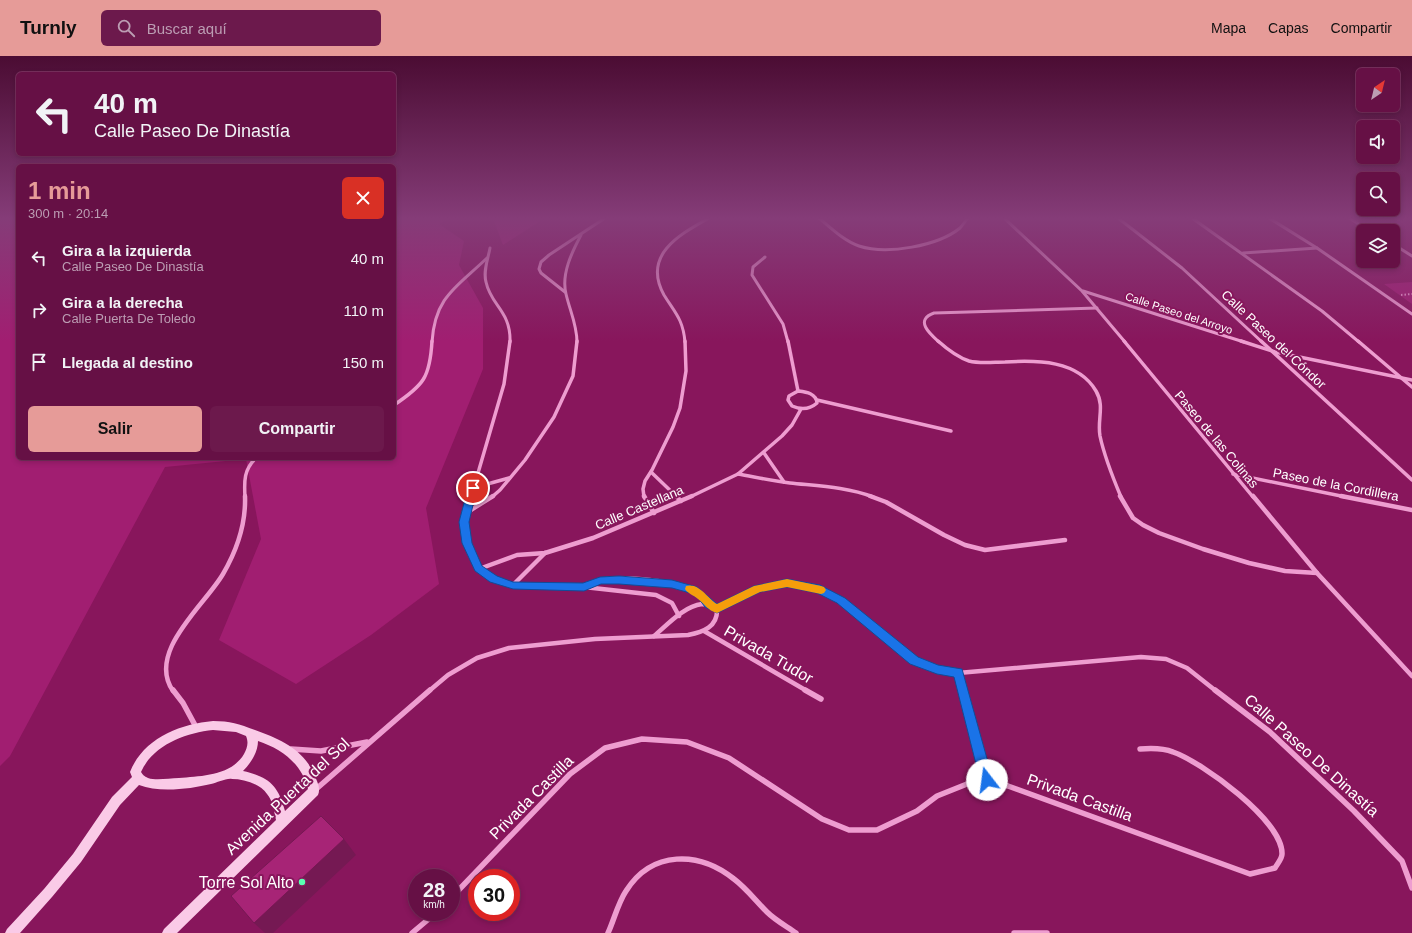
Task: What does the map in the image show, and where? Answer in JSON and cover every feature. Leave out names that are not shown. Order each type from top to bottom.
[{"type":"street","points":[[396,404],[407,398],[423,383],[428,374],[437,316],[443,301],[487,259]]},
{"type":"street","points":[[488,259],[484,271],[486,283],[508,323],[509,356],[504,384],[464,522],[467,543],[478,569],[494,579],[513,586],[584,587],[656,595],[672,603],[679,616]]},
{"type":"street","points":[[545,259],[540,266],[542,273],[548,280],[565,292]]},
{"type":"street","points":[[466,513],[488,500],[500,490],[525,460],[554,417],[573,376],[577,351],[577,330],[565,292],[567,263],[569,259]]},
{"type":"street","points":[[654,513],[646,501],[643,488],[647,477],[651,472],[675,423],[681,406],[686,362],[682,322],[662,291],[656,277],[656,268],[659,259]]},
{"type":"street","points":[[763,259],[755,265],[752,270],[752,275],[783,324],[791,352],[798,391]]},
{"type":"street","name":"Paseo de las Colinas","points":[[1047,259],[1082,291],[1097,308],[1233,474],[1317,573],[1412,676]]},
{"type":"street","name":"Calle Paseo del Cóndor","points":[[1170,259],[1275,352],[1412,480]]},
{"type":"street","points":[[1251,259],[1322,310],[1412,387]]},
{"type":"street","points":[[1334,259],[1412,314]]},
{"type":"street","name":"Calle Paseo del Arroyo","points":[[1082,291],[1275,352],[1412,380]]},
{"type":"street","points":[[1097,308],[934,313],[928,315],[924,321],[924,326],[929,333],[955,356],[976,362],[1033,361],[1050,363],[1078,372],[1090,382],[1101,396],[1103,408],[1099,433],[1120,495],[1126,509],[1134,519],[1153,531],[1237,559],[1281,570],[1317,573]]},
{"type":"street","points":[[817,400],[816,403],[810,408],[801,409],[792,406],[788,400],[790,394],[798,391],[808,392],[816,397],[817,400],[951,431]]},
{"type":"street","name":"Calle Castellana","points":[[478,569],[516,555],[545,553],[593,538],[681,502],[738,474],[764,453],[792,425],[801,409]]},
{"type":"street","points":[[764,453],[784,482]]},
{"type":"street","points":[[196,728],[184,704],[172,689],[166,673],[169,652],[189,619],[218,582],[233,554],[242,530],[245,509],[244,477],[246,468],[254,460]]},
{"type":"street","points":[[651,472],[681,502]]},
{"type":"street","points":[[738,474],[863,493],[886,502],[958,542],[985,550],[1065,540]]},
{"type":"street","name":"Paseo de la Cordillera","points":[[1233,474],[1412,510]]},
{"type":"street","points":[[473,488],[509,478]]},
{"type":"street","name":"Calle Castellana","points":[[513,586],[545,553]]},
{"type":"street","points":[[369,741],[434,686],[464,664],[486,654],[507,648],[533,645],[654,636],[691,635],[704,631],[714,624],[718,617],[717,609],[709,604],[702,596],[693,590],[672,584],[646,581],[600,580],[584,587]]},
{"type":"street","name":"Calle Paseo De Dinastía","points":[[717,609],[758,589],[787,583],[820,589],[841,600],[914,661],[937,669],[958,673],[1074,664],[1141,656],[1166,659],[1187,668],[1270,732],[1354,811],[1402,860],[1412,888]]},
{"type":"street","points":[[654,636],[690,608],[700,604],[709,604]]},
{"type":"street","name":"Privada Tudor","points":[[704,631],[758,661],[820,699]]},
{"type":"street","points":[[958,673],[987,780]]},
{"type":"street","points":[[250,733],[254,739],[249,757],[241,766],[230,773],[202,781],[162,784],[147,783],[138,778],[135,772],[138,764],[151,749],[179,732],[196,728],[233,726],[288,748],[301,761],[308,771],[314,791]]},
{"type":"street","name":"Privada Castilla","points":[[460,889],[570,774],[605,748],[642,739],[687,742],[729,758],[822,819],[849,830],[877,830],[917,811],[937,796],[967,784],[987,780],[1008,786],[1250,874],[1275,868],[1282,854],[1278,838],[1262,814],[1226,784],[1196,763],[1175,752],[1158,748],[1140,749]]},
{"type":"street","name":"Avenida Puerta del Sol","points":[[288,748],[308,752],[322,752],[369,741]]},
{"type":"street","name":"Avenida Puerta del Sol","points":[[168,933],[282,820],[369,741]]},
{"type":"street","points":[[230,773],[258,779],[271,788],[278,803],[282,820]]},
{"type":"street","points":[[11,933],[48,893],[72,864],[116,801],[138,778]]},
{"type":"street","points":[[608,933],[626,891],[644,871],[662,861],[684,858],[708,864],[734,879],[768,913],[796,933]]},
{"type":"street","points":[[412,933],[426,921]]},
{"type":"street","points":[[1014,933],[1047,933]]},
{"type":"shaded area","points":[[0,259],[16,259],[16,460],[236,460],[165,467],[10,756],[0,766]]},
{"type":"shaded area","points":[[396,259],[460,259],[459,265],[483,308],[483,369],[426,508],[439,584],[371,635],[296,684],[219,640],[261,539],[246,460],[396,460]]},
{"type":"shaded area","points":[[1412,282],[1412,304],[1384,284]]},
{"type":"building","points":[[321,816],[344,839],[254,923],[231,896]]},
{"type":"slow traffic","points":[[690,589],[702,596],[709,604],[717,609],[758,589],[787,583],[821,590]]},
{"type":"place","name":"Torre Sol Alto","points":[[302,882]]},
{"type":"route","points":[[473,488],[464,522],[467,543],[478,569],[494,579],[513,586],[584,587],[600,580],[646,581],[672,584],[693,590],[717,609],[758,589],[787,583],[820,589],[841,600],[914,661],[937,669],[958,673],[987,780]]}]
